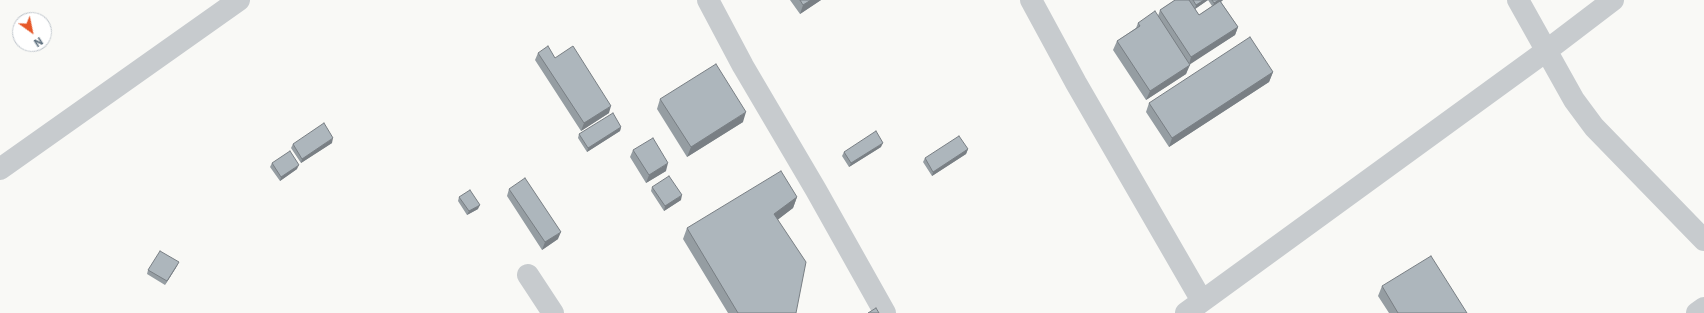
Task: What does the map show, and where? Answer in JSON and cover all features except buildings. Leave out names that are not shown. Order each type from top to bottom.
[{"type":"street","points":[[0,169],[239,0]]},
{"type":"street","points":[[708,0],[884,313]]},
{"type":"street","points":[[1031,0],[1194,307],[1546,51],[1613,0]]},
{"type":"street","points":[[1518,0],[1574,100],[1594,127],[1704,240]]},
{"type":"street","points":[[528,275],[553,313]]},
{"type":"street","points":[[1696,313],[1704,308]]}]
